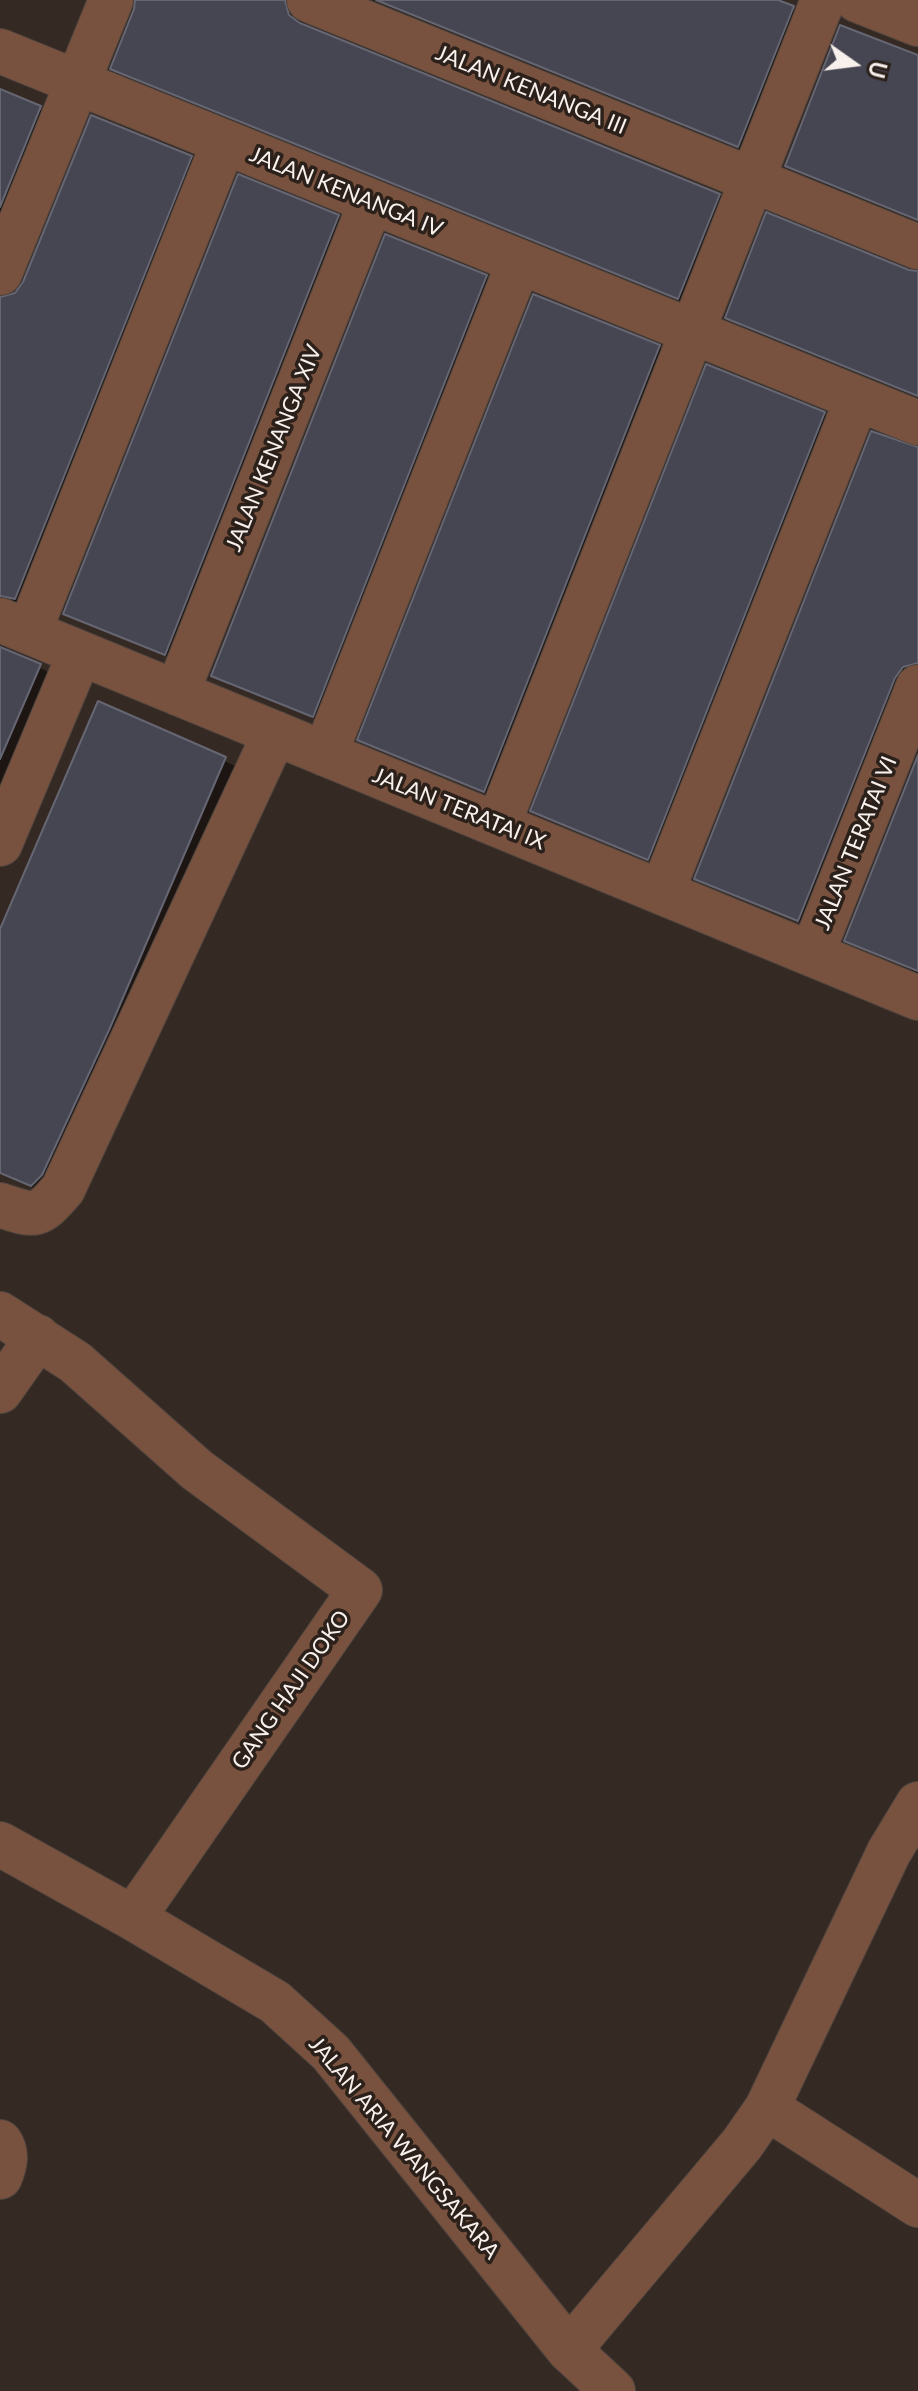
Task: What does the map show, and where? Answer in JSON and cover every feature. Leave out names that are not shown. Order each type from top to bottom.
[{"type":"street","points":[[0,273],[111,0]]},
{"type":"street","name":"JALAN KENANGA III","points":[[309,0],[918,247]]},
{"type":"street","points":[[498,825],[823,0]]},
{"type":"street","points":[[857,0],[918,24]]},
{"type":"street","name":"JALAN KENANGA IV","points":[[0,51],[918,423]]},
{"type":"street","points":[[15,626],[224,142]]},
{"type":"street","name":"JALAN KENANGA XIV","points":[[177,693],[371,202]]},
{"type":"street","points":[[325,754],[519,262]]},
{"type":"street","points":[[662,892],[857,399]]},
{"type":"street","name":"JALAN TERATAI IX","points":[[15,626],[918,998]]},
{"type":"street","points":[[0,844],[80,653]]},
{"type":"street","name":"JALAN TERATAI VI","points":[[812,954],[918,687]]},
{"type":"street","points":[[0,1205],[27,1214],[45,1210],[63,1189],[275,733]]},
{"type":"street","points":[[0,1314],[38,1337],[0,1391]]},
{"type":"street","name":"GANG HAJI DOKO","points":[[38,1337],[75,1362],[197,1470],[360,1590],[133,1918]]},
{"type":"street","points":[[569,2350],[742,2144],[767,2108],[889,1852],[918,1804]]},
{"type":"street","name":"JALAN ARIA WANGSAKARA","points":[[0,1844],[275,2002],[331,2053],[569,2350],[613,2391]]},
{"type":"street","points":[[767,2108],[918,2205]]},
{"type":"street","points":[[0,2142],[6,2161],[0,2177]]},
{"type":"building","points":[[135,0],[285,0],[289,15],[300,23],[720,194],[678,299],[110,69]]},
{"type":"building","points":[[376,0],[778,0],[794,6],[738,147]]},
{"type":"building","points":[[840,25],[918,55],[918,220],[785,166]]},
{"type":"building","points":[[0,89],[41,106],[0,207]]},
{"type":"building","points":[[91,115],[192,156],[15,599],[0,596],[0,297],[15,293],[23,282]]},
{"type":"building","points":[[238,174],[339,215],[165,655],[63,614]]},
{"type":"building","points":[[766,212],[918,271],[918,396],[725,318]]},
{"type":"building","points":[[385,234],[487,275],[313,717],[211,676]]},
{"type":"building","points":[[533,294],[660,345],[484,792],[357,740]]},
{"type":"building","points":[[706,364],[825,412],[648,860],[530,811]]},
{"type":"building","points":[[871,431],[918,447],[918,663],[903,667],[895,678],[798,921],[694,879]]},
{"type":"building","points":[[0,647],[41,664],[0,759]]},
{"type":"building","points":[[98,701],[226,757],[110,1028],[42,1175],[31,1186],[0,1173],[0,929]]},
{"type":"building","points":[[918,755],[918,971],[844,941]]}]
